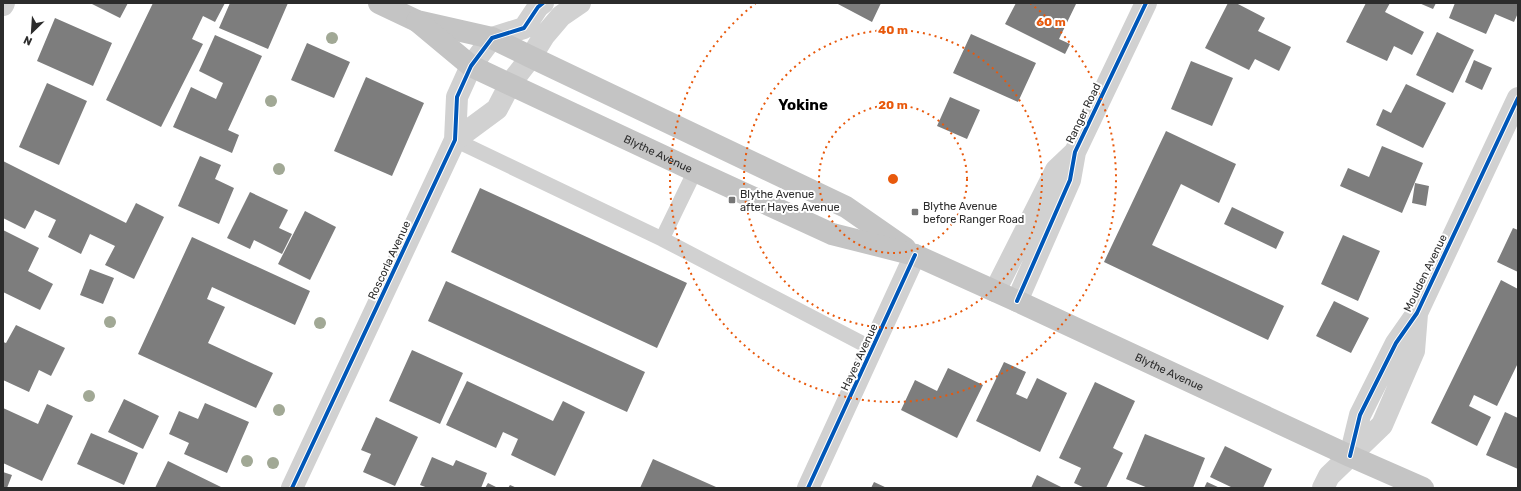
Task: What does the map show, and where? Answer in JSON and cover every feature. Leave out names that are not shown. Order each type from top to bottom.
[{"type":"main road","name":"Blythe Avenue","points":[[379,3],[417,21],[492,38],[846,207],[916,255],[1422,488]]},
{"type":"main road","name":"Blythe Avenue","points":[[417,21],[472,66],[510,84],[832,234],[916,255]]},
{"type":"street","points":[[492,38],[524,28],[542,3]]},
{"type":"street","name":"Roscorla Avenue","points":[[455,140],[497,110],[510,84],[531,57],[544,36],[561,16],[580,3]]},
{"type":"street","name":"Ranger Road","points":[[1017,301],[1070,180],[1075,152],[1146,3]]},
{"type":"street","name":"Roscorla Avenue","points":[[292,488],[455,140],[457,97],[472,66],[492,38]]},
{"type":"street","name":"Moulden Avenue","points":[[1323,488],[1329,476],[1382,425],[1414,351],[1418,313],[1518,98]]},
{"type":"street","name":"Ranger Road","points":[[995,291],[1056,170],[1075,152]]},
{"type":"street","name":"Hayes Avenue","points":[[808,488],[916,255]]},
{"type":"lane","points":[[455,140],[662,239],[873,349]]},
{"type":"lane","points":[[662,239],[695,170]]},
{"type":"building","points":[[90,3],[128,3],[120,18]]},
{"type":"building","points":[[153,3],[225,3],[215,22],[203,16],[192,39],[203,44],[161,127],[106,100]]},
{"type":"building","points":[[230,3],[288,3],[268,49],[219,28]]},
{"type":"building","points":[[836,3],[881,3],[872,22]]},
{"type":"building","points":[[1016,3],[1076,4],[1059,39],[1070,44],[1065,54],[1005,24]]},
{"type":"building","points":[[1228,3],[1236,3],[1265,18],[1258,31],[1291,47],[1279,71],[1255,59],[1249,70],[1205,48]]},
{"type":"building","points":[[1366,3],[1390,3],[1385,12],[1424,32],[1412,55],[1394,46],[1387,61],[1346,42]]},
{"type":"building","points":[[1419,3],[1436,3],[1433,9]]},
{"type":"building","points":[[1455,3],[1518,3],[1518,13],[1514,22],[1495,14],[1486,34],[1449,18]]},
{"type":"building","points":[[55,18],[112,43],[93,86],[37,61]]},
{"type":"building","points":[[1437,32],[1474,50],[1453,93],[1416,75]]},
{"type":"building","points":[[971,34],[1036,63],[1018,102],[953,73]]},
{"type":"building","points":[[215,35],[262,56],[228,130],[239,135],[232,153],[173,127],[191,87],[216,99],[223,83],[199,71]]},
{"type":"building","points":[[307,43],[350,62],[334,98],[291,80]]},
{"type":"building","points":[[1474,60],[1492,68],[1482,90],[1465,82]]},
{"type":"building","points":[[1191,61],[1233,78],[1212,126],[1171,109]]},
{"type":"building","points":[[366,77],[424,103],[392,176],[334,151]]},
{"type":"building","points":[[47,83],[87,101],[59,165],[19,147]]},
{"type":"building","points":[[1406,84],[1446,103],[1423,148],[1376,125],[1383,109],[1391,113]]},
{"type":"building","points":[[950,97],[980,110],[967,139],[937,126]]},
{"type":"building","points":[[1166,131],[1236,164],[1219,203],[1181,184],[1152,245],[1284,306],[1268,340],[1104,262]]},
{"type":"building","points":[[1382,146],[1423,163],[1402,213],[1340,186],[1348,168],[1369,177]]},
{"type":"building","points":[[200,156],[221,165],[215,179],[234,188],[219,224],[178,206]]},
{"type":"building","points":[[3,161],[126,223],[136,203],[164,217],[134,279],[105,265],[115,246],[90,234],[81,254],[48,237],[56,220],[35,210],[25,229],[3,218]]},
{"type":"building","points":[[1415,183],[1429,186],[1426,206],[1412,203]]},
{"type":"building","points":[[480,188],[687,283],[657,348],[451,252]]},
{"type":"building","points":[[250,192],[288,210],[279,228],[292,234],[282,254],[254,240],[250,249],[227,238]]},
{"type":"building","points":[[1232,207],[1284,232],[1276,249],[1224,224]]},
{"type":"building","points":[[305,211],[336,227],[310,280],[278,264]]},
{"type":"building","points":[[1513,228],[1518,230],[1518,272],[1497,262]]},
{"type":"building","points":[[3,230],[39,248],[28,271],[53,284],[40,310],[3,292]]},
{"type":"building","points":[[1343,235],[1380,251],[1358,301],[1321,284]]},
{"type":"building","points":[[192,237],[310,291],[295,325],[212,287],[207,299],[225,307],[208,343],[273,373],[256,408],[138,354]]},
{"type":"building","points":[[90,269],[114,278],[103,304],[80,295]]},
{"type":"building","points":[[1501,280],[1518,289],[1518,363],[1497,406],[1474,395],[1469,406],[1491,417],[1477,446],[1431,423]]},
{"type":"building","points":[[446,281],[645,372],[627,412],[428,321]]},
{"type":"building","points":[[1334,301],[1369,318],[1351,353],[1316,336]]},
{"type":"building","points":[[16,325],[65,348],[51,376],[39,370],[29,392],[3,380],[3,342],[6,343]]},
{"type":"building","points":[[412,350],[463,373],[440,424],[389,401]]},
{"type":"building","points":[[1004,362],[1026,372],[1016,394],[1027,399],[1037,378],[1067,393],[1040,452],[976,421]]},
{"type":"building","points":[[948,368],[983,385],[957,438],[901,410],[915,380],[937,391]]},
{"type":"building","points":[[467,381],[553,421],[563,401],[585,412],[555,476],[511,455],[518,439],[503,432],[496,448],[446,425]]},
{"type":"building","points":[[1095,382],[1135,401],[1113,448],[1123,453],[1106,488],[1085,488],[1074,483],[1081,468],[1059,458]]},
{"type":"building","points":[[124,399],[159,416],[143,449],[108,432]]},
{"type":"building","points":[[205,403],[249,422],[227,473],[184,454],[189,443],[169,434],[179,411],[198,419]]},
{"type":"building","points":[[47,404],[73,416],[42,481],[3,463],[3,408],[38,424]]},
{"type":"building","points":[[1505,412],[1518,418],[1518,469],[1486,455]]},
{"type":"building","points":[[376,417],[418,437],[395,486],[363,472],[371,454],[361,450]]},
{"type":"building","points":[[91,433],[138,453],[124,485],[77,464]]},
{"type":"building","points":[[1145,434],[1205,458],[1193,488],[1148,488],[1126,479]]},
{"type":"building","points":[[1225,446],[1272,469],[1263,488],[1233,488],[1210,477]]},
{"type":"building","points":[[432,457],[453,466],[456,460],[487,473],[481,488],[428,488],[420,485]]},
{"type":"building","points":[[653,459],[716,487],[716,488],[640,488]]},
{"type":"building","points":[[168,461],[223,488],[155,488]]},
{"type":"building","points":[[3,472],[12,475],[7,488],[3,488]]},
{"type":"building","points":[[1037,475],[1063,488],[1031,488]]},
{"type":"building","points":[[874,482],[887,488],[871,488]]},
{"type":"building","points":[[1207,482],[1220,488],[1204,488]]},
{"type":"building","points":[[488,483],[498,488],[485,488]]},
{"type":"building","points":[[510,485],[517,488],[508,488]]},
{"type":"cycle path","points":[[292,488],[455,140],[457,97],[471,66],[492,38],[524,28],[538,7],[543,3]]},
{"type":"cycle path","points":[[1017,301],[1070,180],[1075,152],[1146,3]]},
{"type":"cycle path","points":[[1350,456],[1360,415],[1396,343],[1417,313],[1518,98]]},
{"type":"cycle path","points":[[808,488],[915,255]]},
{"type":"place","name":"Blythe Avenue after Hayes Avenue","points":[[732,200]]},
{"type":"place","name":"Blythe Avenue before Ranger Road","points":[[915,212]]},
{"type":"district","name":"Yokine","points":[[803,105]]}]
